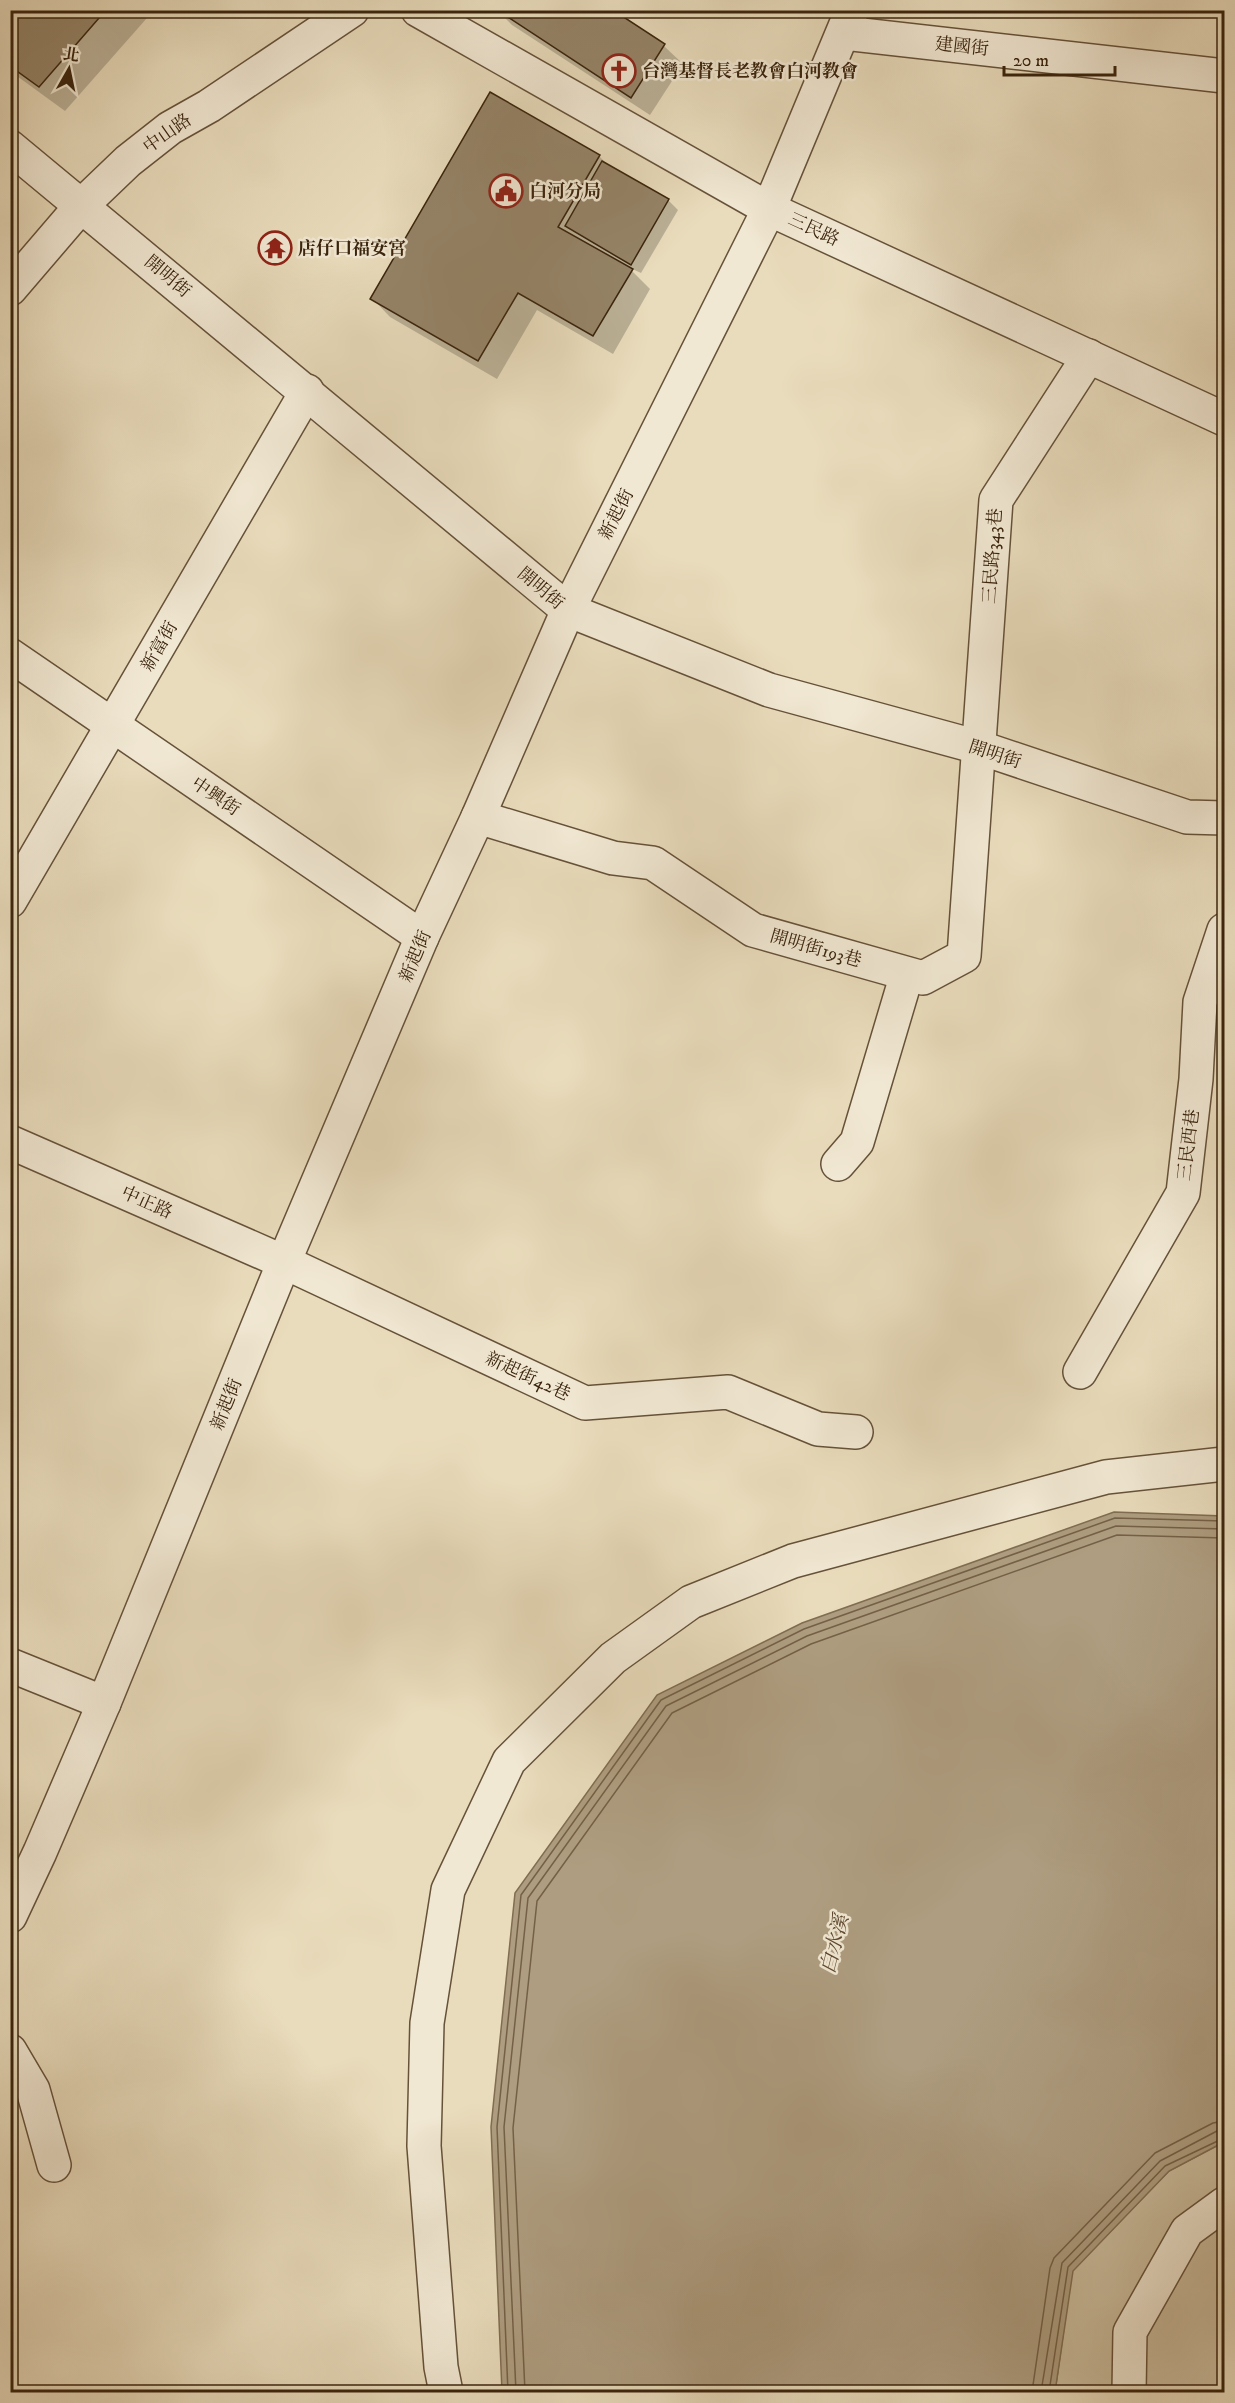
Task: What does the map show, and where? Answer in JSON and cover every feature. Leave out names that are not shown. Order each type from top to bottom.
[{"type":"street","name":"中山路","points":[[10,289],[82,205],[128,161],[170,129],[209,106],[352,10]]},
{"type":"street","name":"三民路","points":[[418,10],[770,209],[1224,419]]},
{"type":"street","name":"新起街","points":[[10,1916],[104,1703],[284,1262],[422,937],[478,817],[568,610],[770,209],[848,22]]},
{"type":"street","name":"建國街","points":[[848,22],[1224,76]]},
{"type":"street","name":"開明街","points":[[10,147],[307,391],[568,610],[769,690],[978,747],[1187,817],[1224,818]]},
{"type":"street","name":"三民路343巷","points":[[978,747],[996,500],[1089,356]]},
{"type":"street","name":"新富街","points":[[10,901],[307,391]]},
{"type":"street","name":"中興街","points":[[10,654],[422,937]]},
{"type":"street","name":"開明街193巷","points":[[478,817],[613,858],[653,863],[753,930],[923,978],[964,956],[978,747]]},
{"type":"street","name":"三民西巷","points":[[1080,1372],[1183,1193],[1196,1079],[1200,1002],[1224,930]]},
{"type":"street","points":[[838,1164],[857,1142],[907,974]]},
{"type":"street","name":"中正路","points":[[10,1142],[284,1262]]},
{"type":"street","name":"新起街42巷","points":[[284,1262],[585,1403],[728,1392],[818,1429],[856,1432]]},
{"type":"street","points":[[446,2392],[441,2367],[424,2146],[427,2023],[448,1890],[509,1761],[613,1658],[691,1602],[793,1561],[1106,1477],[1224,1464]]},
{"type":"street","points":[[10,1665],[104,1703]]},
{"type":"street","points":[[10,2051],[33,2090],[54,2165]]},
{"type":"street","points":[[1129,2392],[1130,2332],[1187,2231],[1224,2204]]},
{"type":"shaded area","points":[[1224,2142],[1224,2392],[1055,2392],[1072,2271],[1169,2171]]},
{"type":"water","name":"白水溪","points":[[1114,1512],[1224,1516],[1224,2142],[1169,2171],[1073,2271],[1055,2392],[502,2392],[491,2127],[515,1893],[657,1695],[802,1623]]},
{"type":"building","points":[[10,10],[106,10],[39,87],[10,66]]},
{"type":"building","name":"台灣基督長老教會白河教會","points":[[497,10],[613,10],[665,44],[631,98]]},
{"type":"building","name":"白河分局","points":[[490,92],[600,155],[558,227],[633,269],[593,336],[518,293],[478,361],[370,299]]},
{"type":"building","points":[[602,161],[669,199],[631,265],[565,226]]},
{"type":"place","name":"台灣基督長老教會白河教會","points":[[619,71]]},
{"type":"place","name":"白河分局","points":[[506,191]]},
{"type":"place","name":"店仔口福安宮","points":[[275,248]]}]
